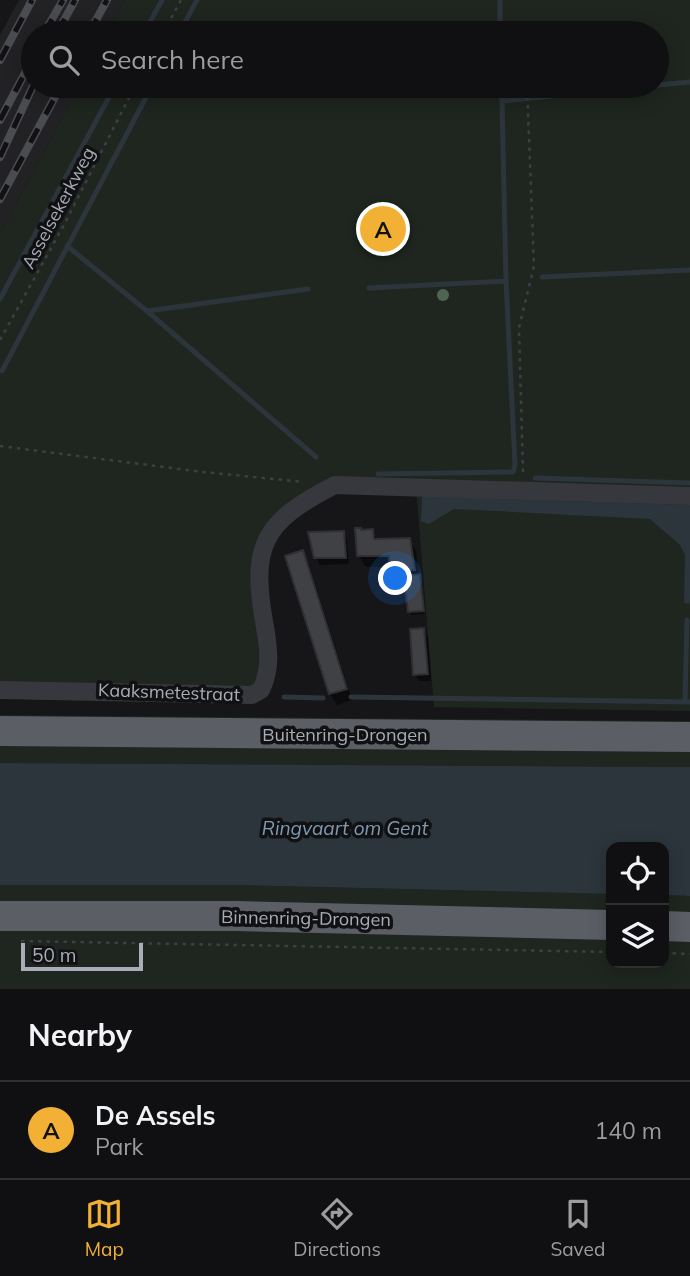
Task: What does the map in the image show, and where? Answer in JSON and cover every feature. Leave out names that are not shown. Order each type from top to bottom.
[{"type":"highway","name":"Buitenring-Drongen","points":[[0,731],[690,737]]},
{"type":"highway","name":"Binnenring-Drongen","points":[[7,928],[236,916],[606,925]]},
{"type":"highway","points":[[669,926],[690,927]]},
{"type":"street","name":"Kaaksmetestraat","points":[[0,690],[252,695],[261,690],[269,670],[258,570],[262,547],[278,522],[299,503],[335,485],[690,496]]},
{"type":"path","points":[[170,21],[181,0]]},
{"type":"path","name":"Asselsekerkweg","points":[[0,340],[65,223],[129,98]]},
{"type":"path","points":[[524,492],[519,328],[534,266],[527,98]]},
{"type":"path","points":[[0,446],[203,472],[335,485]]},
{"type":"path","points":[[7,928],[606,952]]},
{"type":"path","points":[[669,953],[690,954]]},
{"type":"shaded area","points":[[19,0],[125,0],[114,21],[21,21],[21,98],[73,98],[0,234],[0,35]]},
{"type":"shaded area","points":[[125,0],[690,0],[690,711],[434,707],[416,488],[335,485],[263,547],[261,690],[0,686],[0,234],[73,98],[669,98],[669,21],[114,21]]},
{"type":"shaded area","points":[[0,715],[690,721],[690,727],[0,720]]},
{"type":"shaded area","points":[[0,743],[690,750],[690,767],[0,763]]},
{"type":"shaded area","points":[[0,885],[236,885],[606,894],[606,968],[669,968],[669,895],[690,896],[690,989],[0,989]]},
{"type":"water","points":[[422,496],[690,505],[689,604],[684,603],[685,555],[680,545],[650,519],[454,509],[429,524],[421,521]]},
{"type":"water","name":"Ringvaart om Gent","points":[[0,763],[690,767],[690,896],[669,895],[669,842],[606,842],[606,894],[236,885],[0,885]]},
{"type":"building","points":[[355,528],[373,529],[374,539],[410,538],[415,570],[390,571],[389,556],[357,556]]},
{"type":"building","points":[[344,531],[346,558],[314,558],[308,532]]},
{"type":"building","points":[[303,550],[347,689],[329,694],[285,556]]},
{"type":"building","points":[[420,574],[424,611],[408,612],[404,576]]},
{"type":"building","points":[[424,628],[428,674],[413,675],[410,629]]},
{"type":"waterway","points":[[151,21],[162,0]]},
{"type":"waterway","points":[[186,21],[197,0]]},
{"type":"waterway","points":[[500,0],[500,21]]},
{"type":"waterway","points":[[669,84],[690,82]]},
{"type":"waterway","points":[[0,299],[109,98]]},
{"type":"waterway","points":[[2,371],[146,98]]},
{"type":"waterway","points":[[502,98],[502,101],[532,98]]},
{"type":"waterway","points":[[378,474],[513,472],[515,465],[506,281],[502,101]]},
{"type":"waterway","points":[[67,246],[147,311],[308,289]]},
{"type":"waterway","points":[[542,277],[690,270]]},
{"type":"waterway","points":[[369,288],[506,281]]},
{"type":"waterway","points":[[147,311],[316,457]]},
{"type":"waterway","points":[[535,478],[690,483]]},
{"type":"waterway","points":[[685,701],[687,620]]},
{"type":"waterway","points":[[284,697],[323,698]]},
{"type":"waterway","points":[[351,697],[690,702]]},
{"type":"railway","points":[[0,60],[32,0]]},
{"type":"railway","points":[[51,21],[63,0]]},
{"type":"railway","points":[[64,21],[75,0]]},
{"type":"railway","points":[[96,21],[107,0]]},
{"type":"railway","points":[[0,120],[21,81]]},
{"type":"railway","points":[[0,157],[27,98]]},
{"type":"railway","points":[[0,199],[55,98]]},
{"type":"place","name":"De Assels","points":[[383,229]]}]
